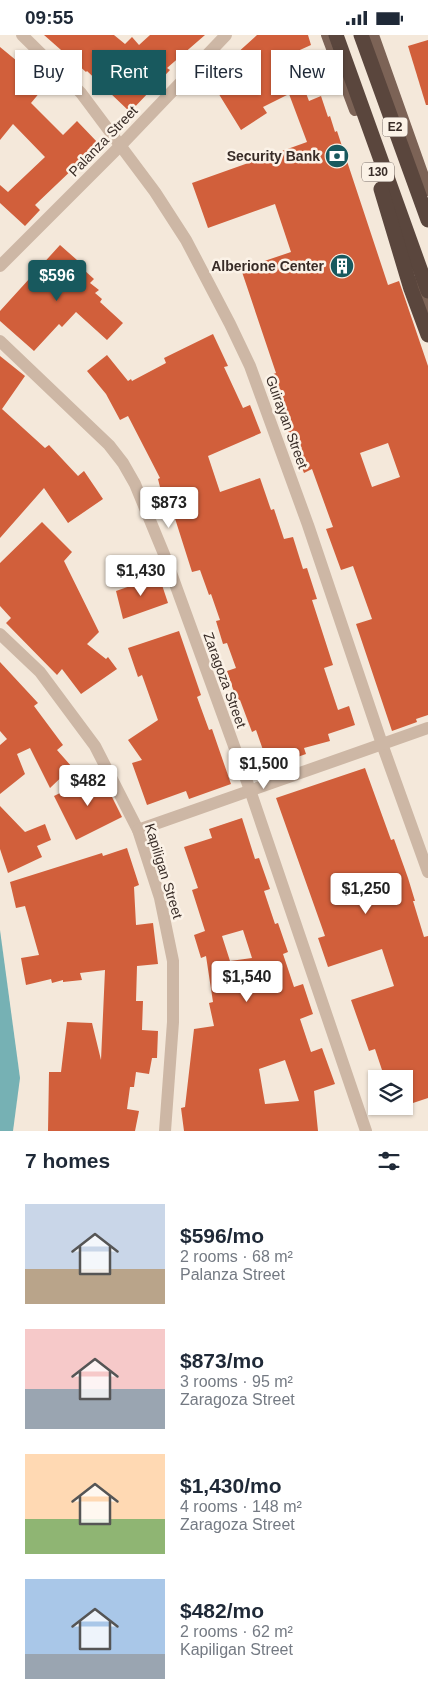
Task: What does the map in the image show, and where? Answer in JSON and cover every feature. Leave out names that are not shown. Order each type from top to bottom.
[{"type":"highway","name":"E2","points":[[336,35],[428,291]]},
{"type":"highway","name":"E2","points":[[361,35],[428,220]]},
{"type":"highway","points":[[366,137],[411,289],[428,335]]},
{"type":"main road","name":"130","points":[[327,35],[428,309]]},
{"type":"main road","points":[[374,35],[428,190]]},
{"type":"street","name":"Guirayan Street","points":[[22,35],[81,93],[121,145],[155,192],[186,240],[210,283],[250,366],[308,525],[382,744],[428,872]]},
{"type":"street","name":"Palanza Street","points":[[0,267],[121,145],[226,35]]},
{"type":"street","name":"Zaragoza Street","points":[[0,341],[109,445],[123,463],[135,484],[166,559],[250,790],[260,825],[366,1131]]},
{"type":"street","name":"Kapiligan Street","points":[[0,634],[40,672],[95,746],[138,830],[160,898],[173,961],[172,1021],[165,1131]]},
{"type":"street","points":[[138,830],[428,728]]},
{"type":"water","points":[[0,930],[20,1078],[13,1131],[0,1131]]},
{"type":"building","points":[[44,35],[114,35],[125,44],[132,37],[139,45],[150,35],[205,35],[188,50],[176,50],[176,60],[167,68],[170,70],[166,74],[166,50],[92,50],[92,76],[82,68],[82,50],[61,50]]},
{"type":"building","points":[[257,35],[308,35],[311,45],[300,50],[271,50],[271,95],[287,95],[263,107],[267,113],[241,130],[219,95],[261,95],[261,50],[240,50]]},
{"type":"building","points":[[428,40],[428,105],[426,105],[408,46]]},
{"type":"building","points":[[0,47],[15,59],[15,95],[38,95],[31,103],[63,135],[77,121],[99,144],[35,205],[40,210],[25,226],[0,203],[0,185],[8,192],[45,157],[13,124],[0,140]]},
{"type":"building","points":[[112,95],[146,95],[130,112]]},
{"type":"building","points":[[289,95],[307,95],[309,101],[321,96],[328,117],[330,116],[335,132],[337,131],[388,285],[399,281],[428,366],[428,715],[416,719],[417,722],[392,731],[356,624],[372,619],[353,566],[341,570],[326,529],[333,527],[312,469],[304,473],[294,448],[271,375],[276,373],[241,269],[291,252],[275,204],[208,228],[192,183],[307,142]],"holes":[[[388,443],[400,477],[372,487],[360,453]]]},
{"type":"building","points":[[60,245],[86,268],[84,270],[94,279],[90,283],[99,290],[95,293],[102,299],[100,302],[123,323],[107,340],[76,312],[62,327],[59,324],[34,351],[0,321],[0,311]]},
{"type":"building","points":[[213,334],[228,366],[224,367],[243,408],[250,405],[261,433],[208,456],[220,492],[260,478],[271,510],[274,509],[284,539],[293,537],[303,569],[307,568],[317,599],[312,600],[333,665],[324,668],[338,710],[349,706],[355,725],[328,734],[330,741],[304,748],[306,754],[269,767],[256,730],[252,732],[240,700],[237,701],[227,671],[236,668],[227,643],[223,644],[216,621],[220,620],[211,594],[209,595],[200,570],[192,572],[172,509],[168,510],[161,491],[158,479],[160,478],[128,416],[120,420],[106,394],[87,371],[107,355],[128,381],[131,379],[132,381],[166,363],[164,358]]},
{"type":"building","points":[[0,356],[25,376],[2,409],[45,448],[49,445],[78,476],[84,471],[103,499],[68,523],[44,488],[0,538]]},
{"type":"building","points":[[42,522],[72,552],[64,561],[99,632],[87,644],[106,659],[108,657],[117,669],[81,694],[62,669],[57,675],[6,623],[11,618],[0,606],[0,563]]},
{"type":"building","points":[[159,576],[168,603],[123,619],[116,591]]},
{"type":"building","points":[[179,631],[201,695],[197,697],[209,730],[212,729],[231,784],[189,799],[186,791],[147,805],[132,763],[142,760],[128,740],[158,720],[142,675],[138,677],[128,648]]},
{"type":"building","points":[[0,662],[38,703],[34,706],[63,745],[57,750],[72,767],[50,788],[30,748],[17,754],[25,774],[0,794],[0,745],[7,739],[0,731]]},
{"type":"building","points":[[365,768],[391,840],[394,839],[408,878],[424,937],[428,936],[428,1098],[413,1103],[413,1070],[382,1070],[375,1049],[369,1051],[351,1000],[394,986],[382,949],[328,967],[318,938],[325,936],[276,798]]},
{"type":"building","points":[[100,773],[122,817],[76,840],[54,796]]},
{"type":"building","points":[[0,806],[25,832],[45,824],[51,840],[37,846],[42,857],[8,873],[0,849]]},
{"type":"building","points":[[242,818],[255,859],[259,858],[270,889],[264,891],[275,924],[278,923],[288,952],[283,954],[294,987],[303,984],[313,1014],[300,1019],[311,1052],[322,1048],[335,1084],[314,1091],[318,1131],[184,1131],[181,1108],[185,1107],[194,1029],[214,1026],[209,1003],[213,1002],[206,956],[201,958],[194,935],[205,931],[192,890],[198,888],[184,847],[212,838],[209,829]],"holes":[[[243,930],[252,958],[230,961],[222,936]],[[285,1060],[299,1101],[265,1104],[259,1069]]]},
{"type":"building","points":[[127,848],[139,885],[134,887],[136,925],[153,923],[158,964],[137,966],[136,1001],[143,1001],[142,1030],[158,1031],[157,1058],[152,1058],[149,1074],[136,1072],[134,1087],[130,1087],[127,1109],[139,1111],[135,1131],[48,1131],[49,1072],[61,1072],[67,1022],[92,1023],[101,1060],[105,970],[80,973],[82,980],[63,982],[63,980],[52,983],[51,979],[26,985],[21,958],[39,955],[25,906],[16,908],[10,882],[102,853],[103,856]]},
{"type":"place","name":"Security Bank","points":[[337,156]]},
{"type":"place","name":"Alberione Center","points":[[342,266]]}]
